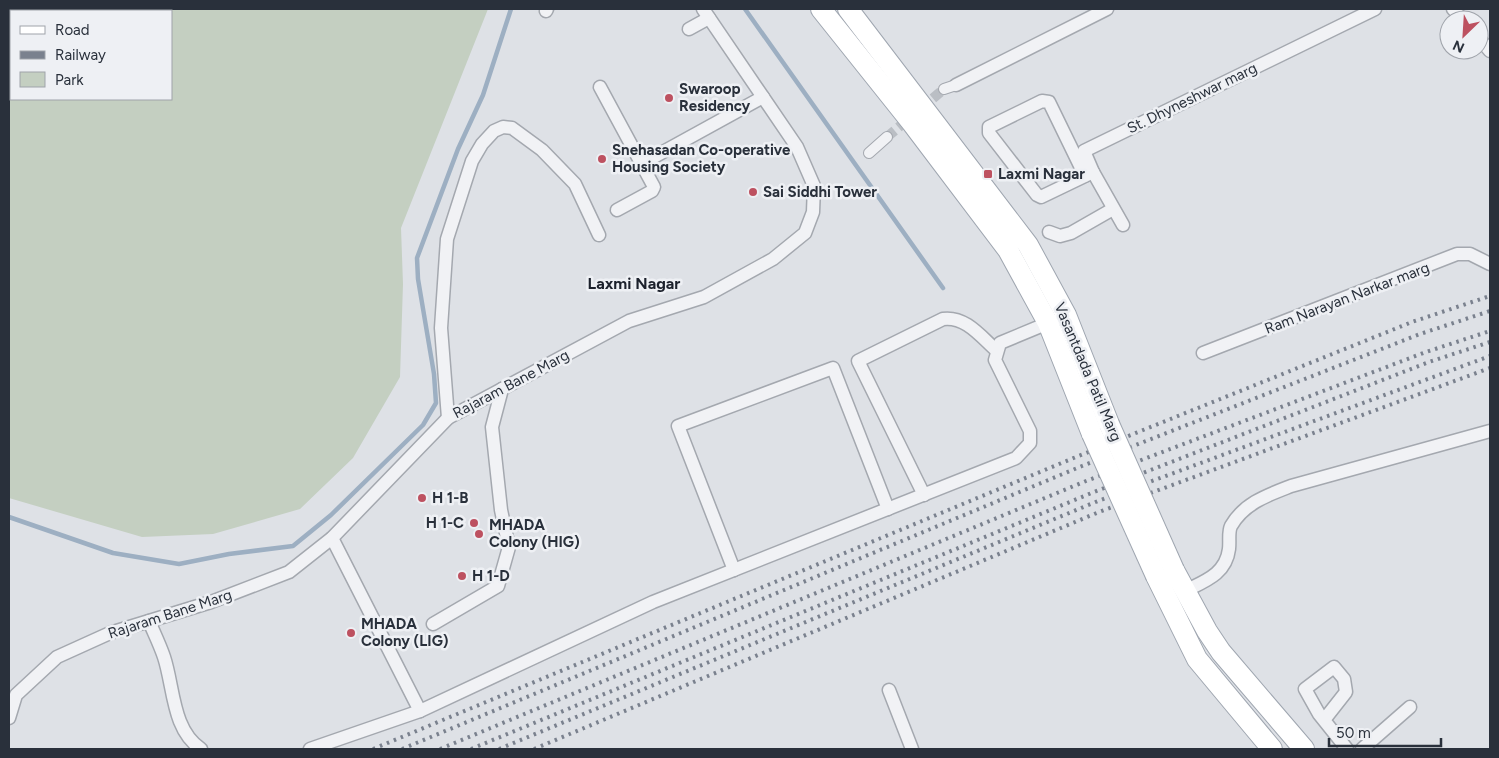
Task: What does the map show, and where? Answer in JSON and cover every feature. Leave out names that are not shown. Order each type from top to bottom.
[{"type":"main road","name":"Vasantdada Patil Marg","points":[[821,9],[964,176],[1028,246],[1057,319],[1109,424],[1197,659],[1272,749]]},
{"type":"main road","name":"Vasantdada Patil Marg","points":[[848,9],[964,176]]},
{"type":"main road","name":"Vasantdada Patil Marg","points":[[1057,319],[1092,434],[1161,565],[1185,591],[1221,652],[1304,749]]},
{"type":"street","points":[[950,87],[1107,9]]},
{"type":"street","name":"St. Dhyneshwar marg","points":[[1079,153],[1375,9]]},
{"type":"street","points":[[689,29],[706,13]]},
{"type":"street","name":"Rajaram Bane Marg","points":[[9,718],[16,695],[57,657],[110,633],[211,602],[289,572],[332,538],[448,418],[629,321],[704,297],[774,259],[805,232],[813,212],[814,186],[797,147],[706,13]]},
{"type":"street","points":[[600,87],[653,184],[652,191],[617,210]]},
{"type":"street","points":[[643,163],[763,97]]},
{"type":"street","points":[[1089,174],[1042,197],[1037,195],[989,133],[989,127],[1042,101],[1049,102],[1063,129],[1069,129],[1074,133],[1079,153],[1089,174],[1123,225]]},
{"type":"street","points":[[448,418],[441,328],[447,239],[472,161],[482,144],[494,131],[503,127],[512,128],[542,150],[575,184],[599,236]]},
{"type":"street","points":[[869,153],[887,137]]},
{"type":"street","points":[[1049,232],[1060,236],[1071,233],[1113,209]]},
{"type":"street","name":"Ram Narayan Narkar marg","points":[[1203,353],[1457,254],[1470,254],[1490,264]]},
{"type":"street","points":[[924,496],[858,361],[943,319],[951,318],[966,323],[997,351]]},
{"type":"street","points":[[310,749],[420,711],[653,602],[1016,458],[1030,443],[1030,431],[995,360],[997,351],[1000,343],[1057,319]]},
{"type":"street","points":[[734,570],[678,426],[833,368],[888,509]]},
{"type":"street","points":[[433,624],[498,586],[509,547],[501,510],[492,427],[502,389]]},
{"type":"street","points":[[1185,591],[1215,576],[1227,560],[1230,528],[1240,513],[1260,498],[1291,486],[1490,431]]},
{"type":"street","points":[[332,538],[420,711]]},
{"type":"street","points":[[149,621],[165,659],[170,686],[182,726],[195,746],[201,749]]},
{"type":"street","points":[[889,690],[912,749]]},
{"type":"street","points":[[1362,749],[1410,707]]},
{"type":"street","points":[[1324,720],[1347,749]]},
{"type":"green space","points":[[9,9],[488,9],[401,228],[403,284],[400,377],[353,458],[300,509],[213,534],[142,537],[9,498]]},
{"type":"waterway","points":[[9,517],[113,553],[179,564],[229,554],[293,546],[331,515],[423,425],[436,403],[434,374],[418,279],[417,258],[458,149],[483,95],[511,9]]},
{"type":"waterway","points":[[745,9],[943,288]]},
{"type":"tunnel","points":[[887,137],[944,89]]},
{"type":"railway","points":[[373,749],[1076,457],[1412,322],[1490,296]]},
{"type":"railway","points":[[402,749],[1082,466],[1420,334],[1490,311]]},
{"type":"railway","points":[[440,749],[1086,481],[1426,352],[1490,331]]},
{"type":"railway","points":[[471,749],[1094,492],[1429,362],[1490,342]]},
{"type":"railway","points":[[499,749],[1098,501],[1490,356]]},
{"type":"railway","points":[[534,749],[1099,512],[1490,368]]},
{"type":"place","name":"Swaroop Residency","points":[[669,98]]},
{"type":"place","name":"Snehasadan Co-operative Housing Society","points":[[602,159]]},
{"type":"place","name":"Laxmi Nagar","points":[[988,174]]},
{"type":"place","name":"Sai Siddhi Tower","points":[[753,192]]},
{"type":"place","name":"H 1-B","points":[[422,498]]},
{"type":"place","name":"H 1-C","points":[[474,523]]},
{"type":"place","name":"MHADA Colony (HIG)","points":[[479,534]]},
{"type":"place","name":"H 1-D","points":[[462,576]]},
{"type":"place","name":"MHADA Colony (LIG)","points":[[351,633]]},
{"type":"district","name":"Laxmi Nagar","points":[[634,283]]}]
